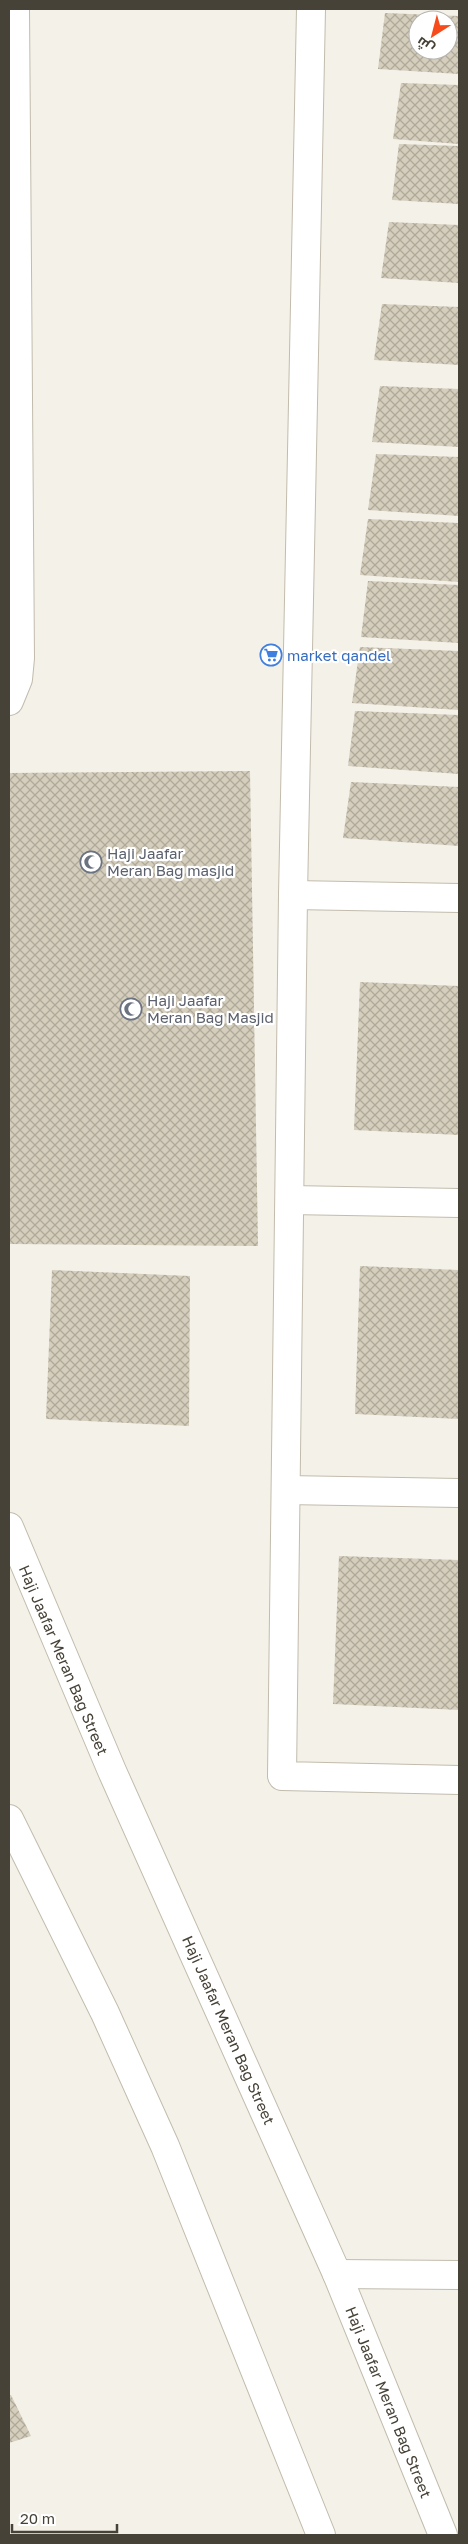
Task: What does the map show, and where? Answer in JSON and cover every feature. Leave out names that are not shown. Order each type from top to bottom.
[{"type":"street","points":[[9,701],[18,680],[20,658],[15,9]]},
{"type":"street","points":[[312,9],[293,895],[282,1776],[459,1780]]},
{"type":"street","points":[[293,895],[459,898]]},
{"type":"street","points":[[290,1200],[459,1203]]},
{"type":"street","points":[[286,1490],[459,1493]]},
{"type":"street","name":"Haji Jaafar Meran Bag Street","points":[[9,1527],[108,1762],[337,2274],[443,2535]]},
{"type":"street","points":[[9,1819],[105,2013],[164,2146],[321,2535]]},
{"type":"street","points":[[337,2274],[459,2275]]},
{"type":"building","points":[[385,13],[408,14],[408,60],[458,60],[459,16],[459,74],[378,69]]},
{"type":"building","points":[[401,83],[459,85],[459,144],[393,139]]},
{"type":"building","points":[[399,144],[459,146],[459,204],[392,200]]},
{"type":"building","points":[[389,222],[459,225],[459,283],[381,278]]},
{"type":"building","points":[[382,304],[459,307],[459,365],[374,360]]},
{"type":"building","points":[[380,386],[459,389],[459,447],[372,442]]},
{"type":"building","points":[[376,454],[459,457],[459,516],[368,510]]},
{"type":"building","points":[[368,519],[459,523],[459,582],[360,575]]},
{"type":"building","points":[[368,581],[459,585],[459,643],[361,637]]},
{"type":"building","points":[[360,647],[459,651],[459,710],[352,703]]},
{"type":"building","points":[[355,711],[459,715],[459,774],[348,766]]},
{"type":"building","name":"Haji Jaafar Meran Bag Masjid","points":[[250,771],[258,1246],[9,1244],[9,773]]},
{"type":"building","points":[[351,782],[459,787],[459,846],[343,838]]},
{"type":"building","points":[[360,982],[459,986],[459,1135],[354,1130]]},
{"type":"building","points":[[360,1266],[459,1270],[459,1419],[355,1414]]},
{"type":"building","points":[[52,1270],[190,1276],[189,1426],[46,1419]]},
{"type":"building","points":[[339,1556],[459,1560],[459,1710],[333,1704]]},
{"type":"building","points":[[9,2395],[11,2395],[31,2436],[9,2443]]},
{"type":"place","name":"market qandel","points":[[271,655]]},
{"type":"place","name":"Haji Jaafar Meran Bag masjid","points":[[91,862]]},
{"type":"place","name":"Haji Jaafar Meran Bag Masjid","points":[[131,1009]]}]
